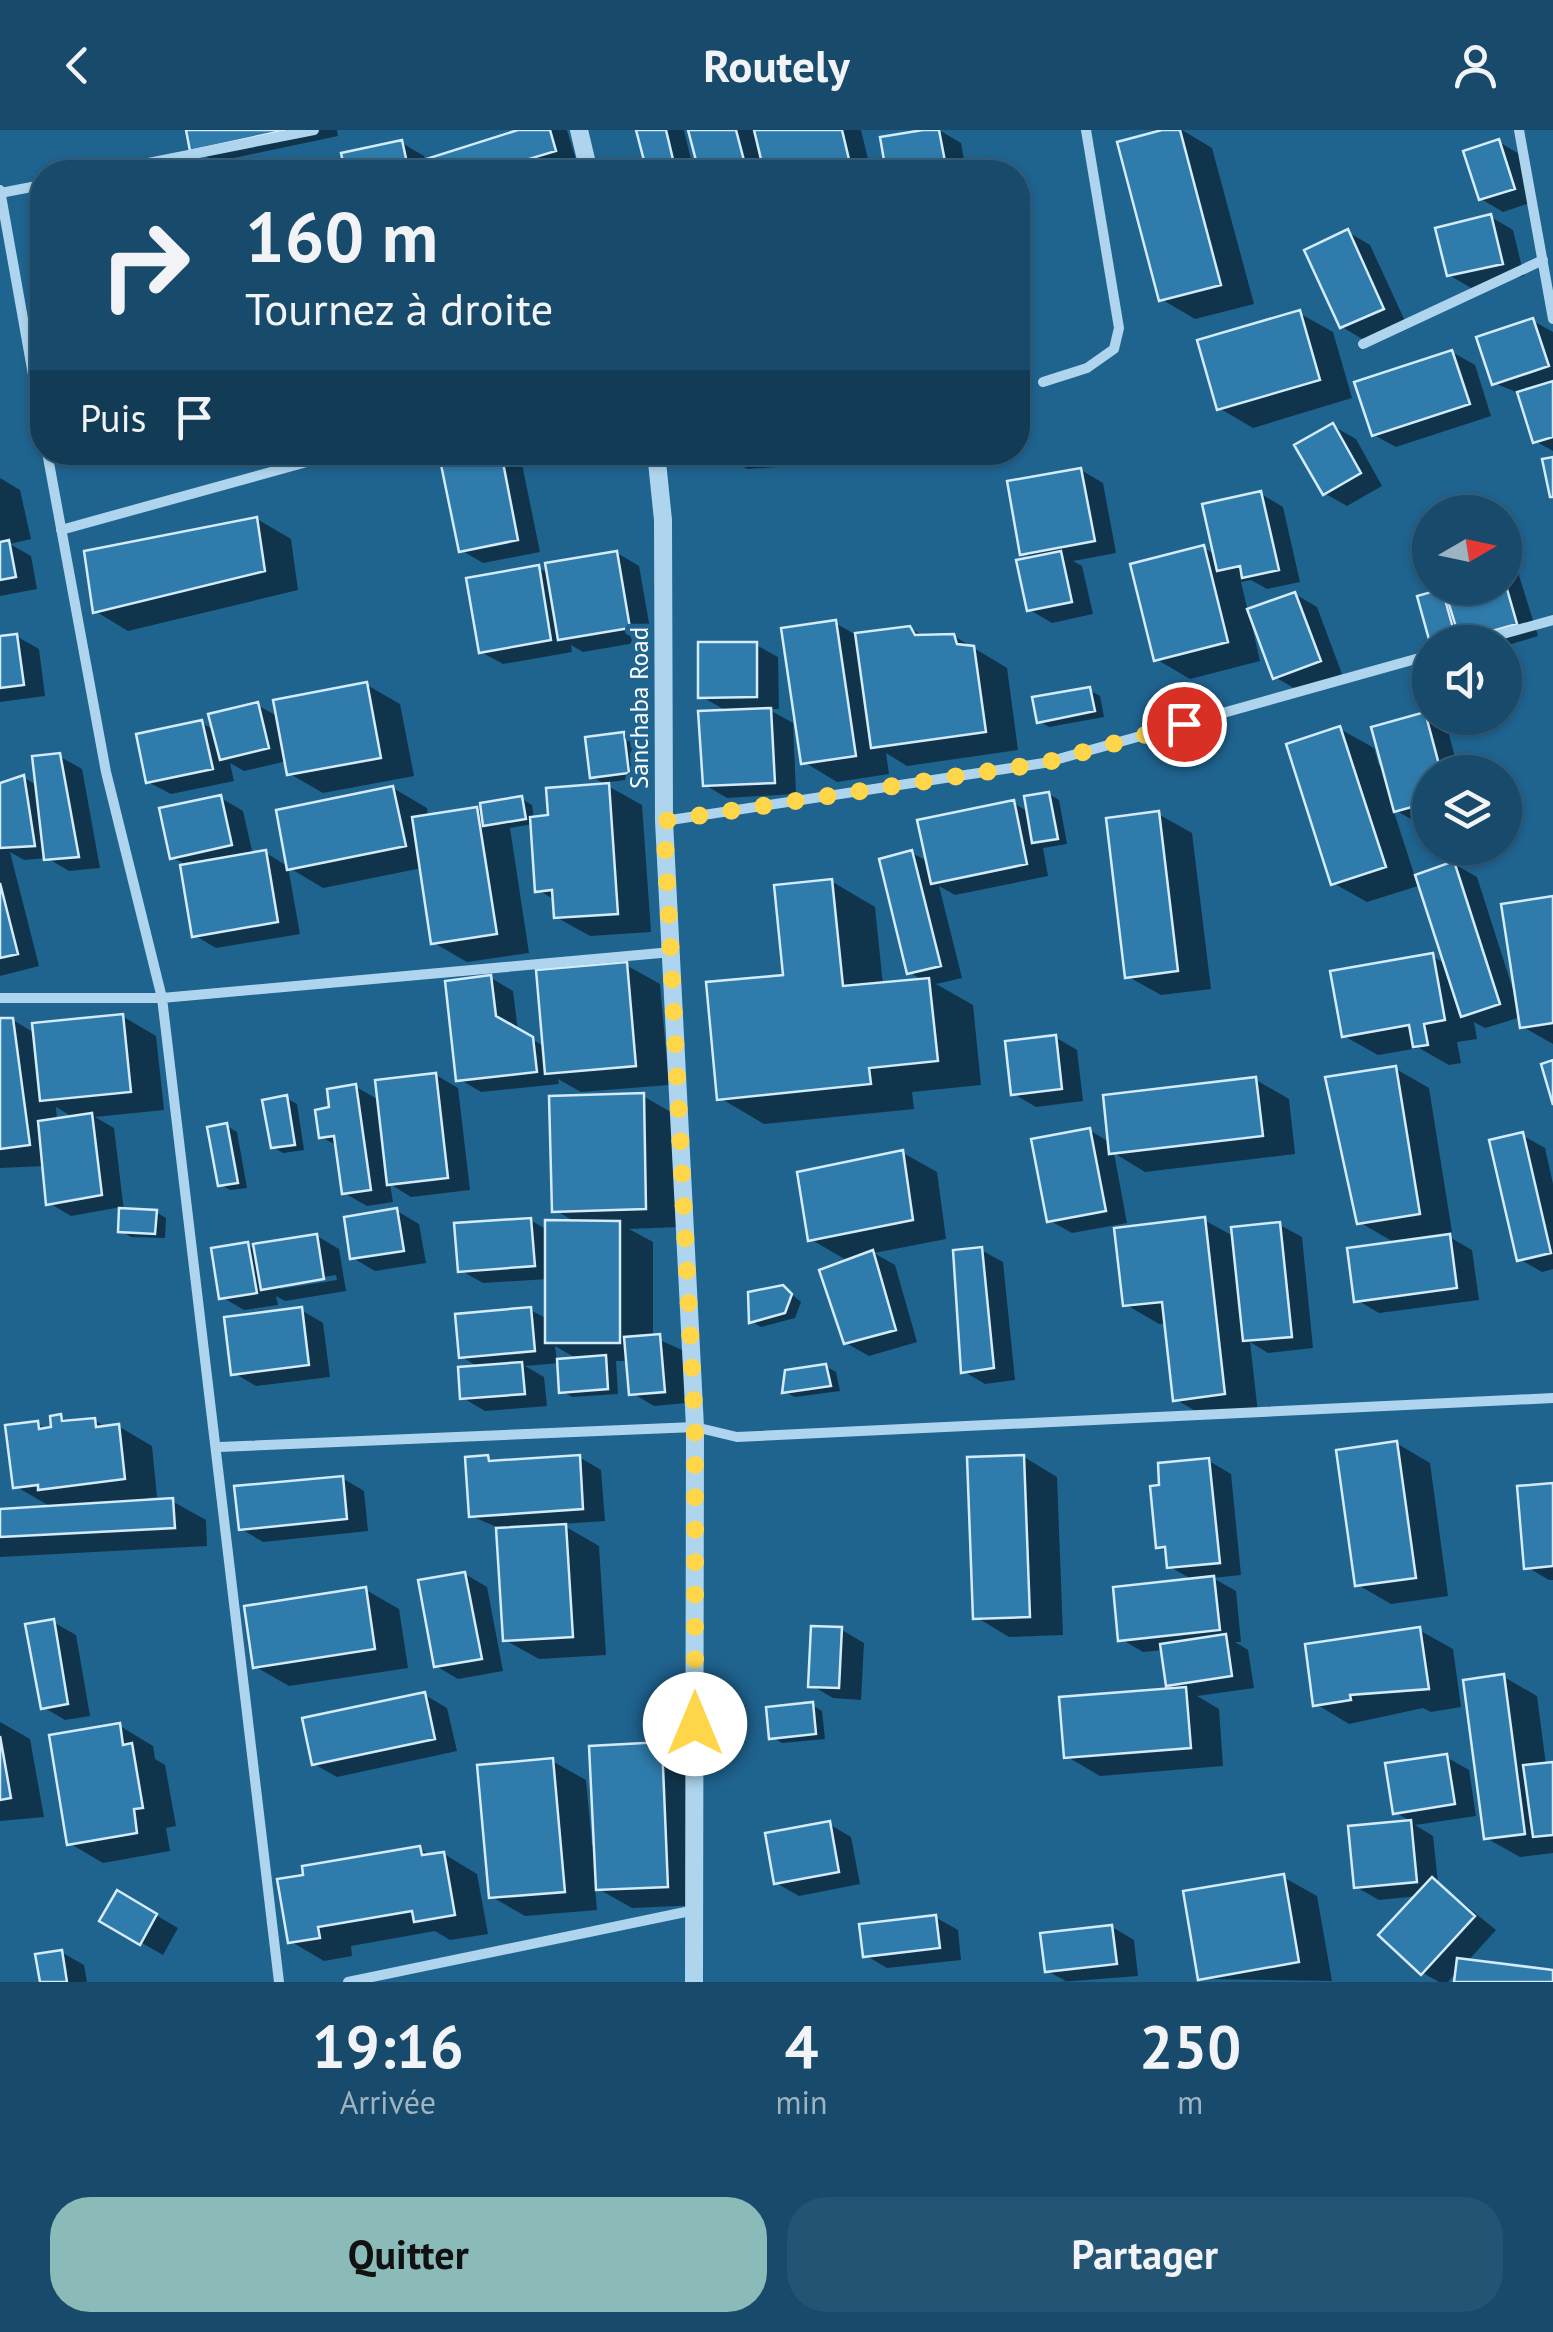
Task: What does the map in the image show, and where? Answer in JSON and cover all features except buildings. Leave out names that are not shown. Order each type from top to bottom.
[{"type":"street","points":[[163,160],[314,130]]},
{"type":"street","points":[[579,130],[586,160]]},
{"type":"street","points":[[1044,382],[1087,368],[1114,350],[1119,328],[1086,130]]},
{"type":"street","points":[[1520,130],[1553,319]]},
{"type":"street","points":[[30,187],[0,192],[30,358]]},
{"type":"street","points":[[1364,344],[1542,260]]},
{"type":"street","points":[[49,465],[106,772],[162,998],[219,1447],[279,1982]]},
{"type":"street","points":[[61,530],[296,465]]},
{"type":"street","name":"Sanchaba Road","points":[[657,465],[663,520],[664,821],[695,1428],[694,1982]]},
{"type":"street","points":[[1522,629],[1553,620]]},
{"type":"street","points":[[664,821],[1044,763],[1412,660]]},
{"type":"street","points":[[0,998],[162,998],[672,952]]},
{"type":"street","points":[[219,1447],[695,1428],[737,1438],[1553,1398]]},
{"type":"street","points":[[348,1982],[695,1910]]},
{"type":"route","points":[[695,1724],[695,1428],[664,821],[1044,763],[1184,724]]}]
